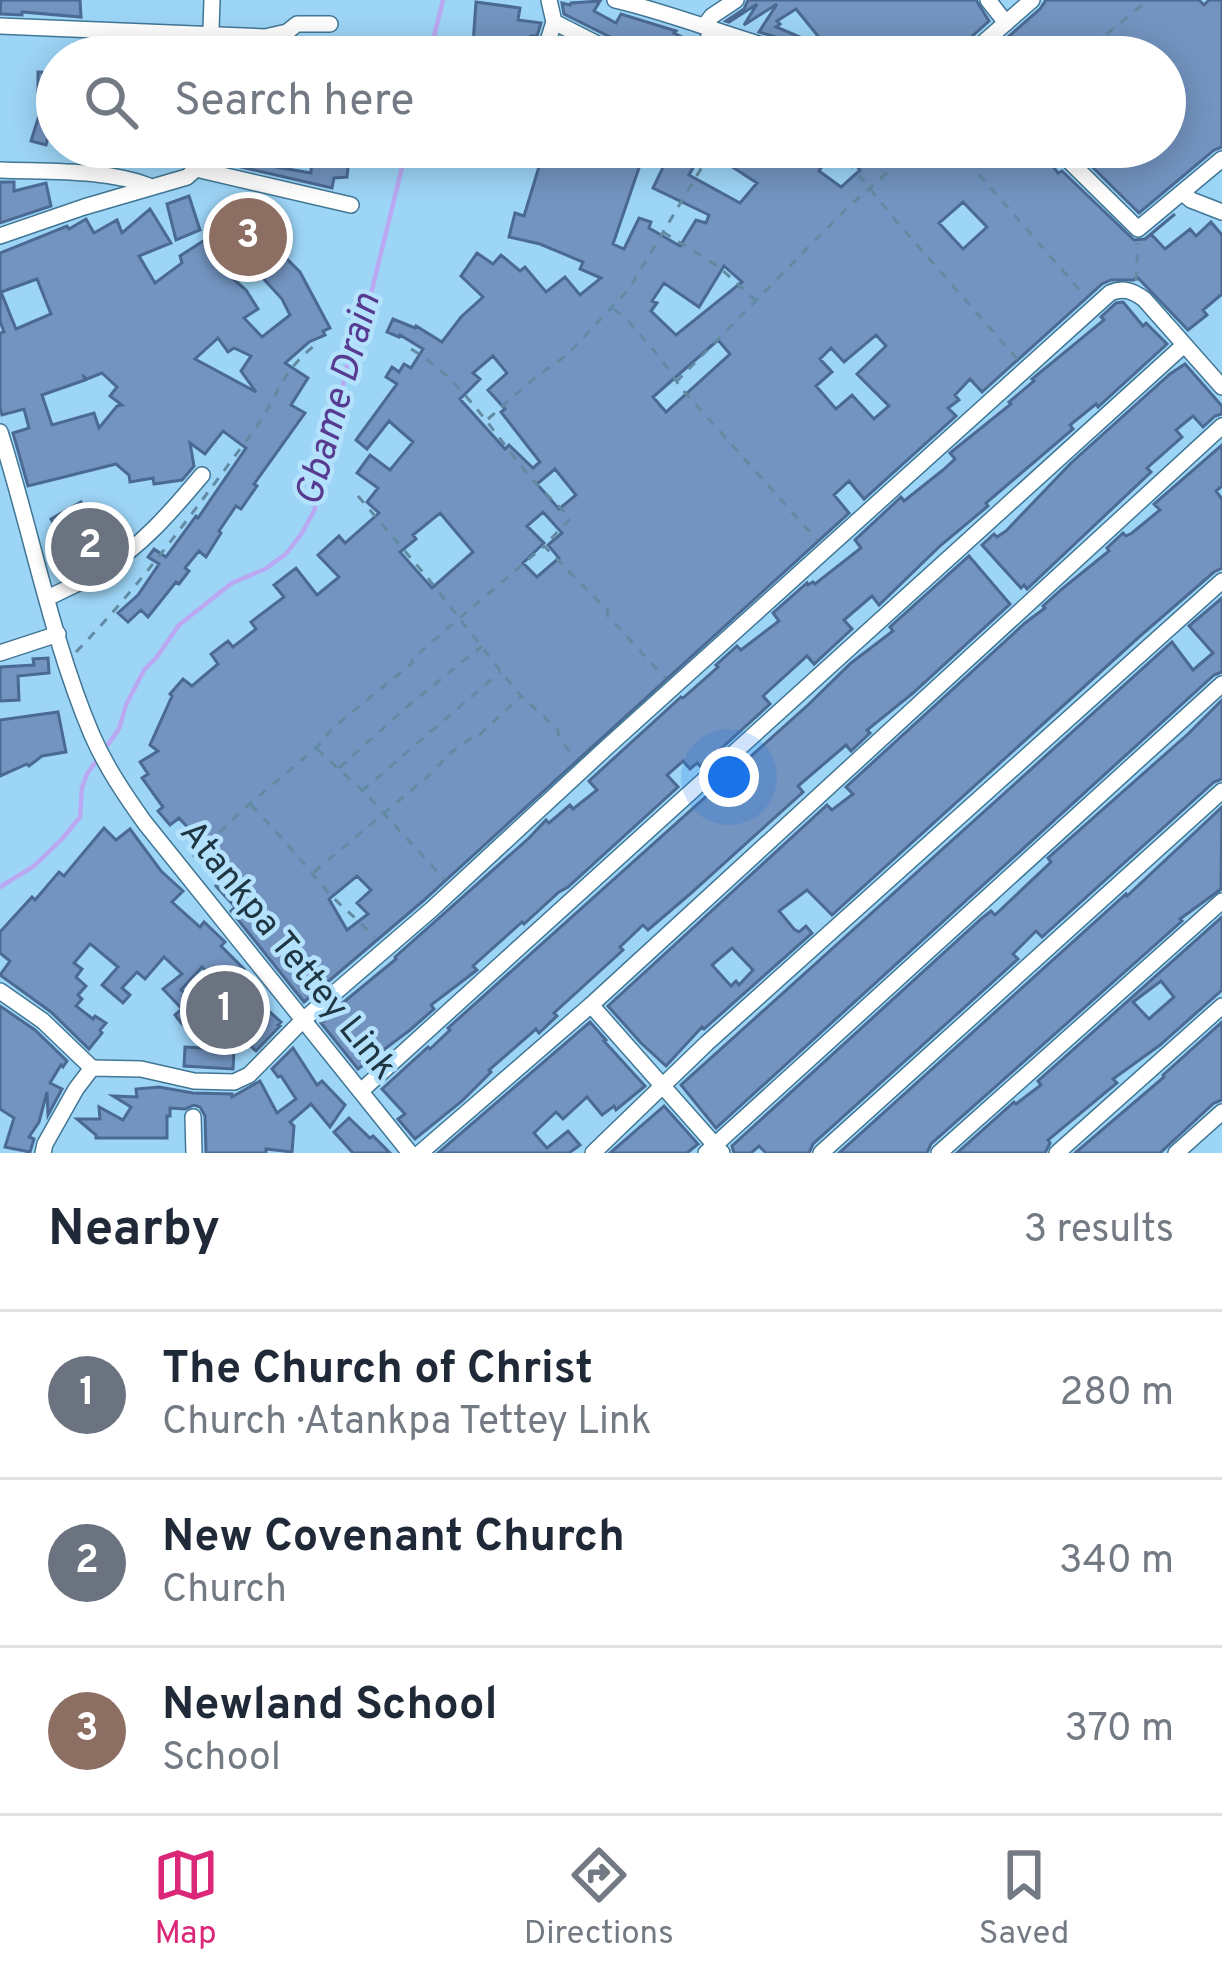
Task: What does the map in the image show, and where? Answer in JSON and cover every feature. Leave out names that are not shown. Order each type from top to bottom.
[{"type":"street","points":[[211,36],[212,0]]},
{"type":"street","points":[[549,0],[554,22],[550,36]]},
{"type":"street","points":[[615,0],[654,4],[732,36]]},
{"type":"street","points":[[705,36],[712,16],[736,0]]},
{"type":"street","points":[[988,0],[1006,23]]},
{"type":"street","points":[[991,36],[1032,0]]},
{"type":"street","points":[[554,22],[582,36]]},
{"type":"street","points":[[269,36],[297,24],[330,24]]},
{"type":"street","points":[[0,26],[252,36]]},
{"type":"street","points":[[1076,168],[1138,229],[1222,158]]},
{"type":"street","points":[[0,170],[107,176],[149,186]]},
{"type":"street","points":[[0,236],[187,177],[196,170],[351,205]]},
{"type":"street","points":[[1183,193],[1222,212]]},
{"type":"street","points":[[0,991],[43,1021],[92,1068],[141,1069],[194,1081],[234,1082],[249,1076],[302,1021],[454,890],[1025,368],[1118,289],[1136,293],[1222,387]]},
{"type":"street","points":[[362,1090],[1184,345]]},
{"type":"street","points":[[421,1153],[591,1005],[1222,426]]},
{"type":"street","name":"Atankpa Tettey Link","points":[[0,433],[58,634],[94,738],[119,785],[410,1153]]},
{"type":"street","points":[[47,598],[99,572],[134,547],[202,476]]},
{"type":"street","points":[[593,1153],[721,1030],[1222,581]]},
{"type":"street","points":[[0,653],[58,634]]},
{"type":"street","points":[[591,1005],[714,1150],[1222,684]]},
{"type":"street","points":[[821,1153],[1222,791]]},
{"type":"street","points":[[939,1153],[1222,901]]},
{"type":"street","points":[[1057,1153],[1222,1006]]},
{"type":"street","points":[[43,1153],[92,1068]]},
{"type":"street","points":[[1176,1153],[1222,1112]]},
{"type":"street","points":[[193,1117],[194,1153]]},
{"type":"path","points":[[1104,36],[1148,0]]},
{"type":"path","points":[[488,419],[566,356],[613,308],[701,168]]},
{"type":"path","points":[[854,168],[1025,368]]},
{"type":"path","points":[[676,382],[892,168]]},
{"type":"path","points":[[973,168],[1094,307]]},
{"type":"path","points":[[1136,293],[1138,229]]},
{"type":"path","points":[[662,231],[719,267],[756,301]]},
{"type":"path","points":[[613,308],[826,549]]},
{"type":"path","points":[[179,866],[571,519],[526,473],[488,419],[435,363],[411,349]]},
{"type":"path","points":[[358,496],[521,696],[558,730],[583,769]]},
{"type":"path","points":[[544,546],[673,687]]},
{"type":"path","points":[[337,769],[482,646]]},
{"type":"path","points":[[362,791],[502,671]]},
{"type":"path","points":[[314,872],[521,696]]},
{"type":"path","points":[[316,748],[454,890]]},
{"type":"path","points":[[249,803],[384,950]]},
{"type":"building","points":[[1,0],[80,0],[81,17],[0,14]]},
{"type":"building","points":[[748,0],[976,0],[989,21],[972,36],[818,36],[796,9],[777,21],[776,27],[797,36],[772,36],[759,32],[777,4],[744,25],[757,4],[726,21],[744,9]]},
{"type":"building","points":[[1046,0],[1199,0],[1204,5],[1222,0],[1222,147],[1139,213],[1093,168],[1186,168],[1186,36],[1009,36]]},
{"type":"building","points":[[600,1],[594,11],[616,23],[621,14],[680,36],[608,36],[564,14],[562,3]]},
{"type":"building","points":[[476,2],[520,8],[518,20],[541,23],[537,36],[474,36]]},
{"type":"building","points":[[245,168],[311,173],[311,168],[348,168],[347,177],[334,178],[332,188]]},
{"type":"building","points":[[539,168],[639,168],[613,244],[624,249],[639,218],[680,246],[696,220],[706,223],[709,215],[653,188],[663,168],[693,168],[689,175],[740,203],[757,183],[734,168],[821,168],[841,187],[858,168],[1054,168],[1134,240],[1151,234],[1165,249],[1190,229],[1196,236],[1211,222],[1222,235],[1222,294],[1188,330],[1137,277],[1111,280],[982,392],[970,379],[955,395],[959,400],[948,408],[956,416],[864,499],[849,481],[834,495],[849,513],[423,901],[304,1002],[216,886],[219,883],[210,873],[221,863],[179,818],[170,825],[158,811],[163,807],[142,778],[148,774],[140,762],[158,751],[150,745],[170,694],[183,679],[192,686],[218,664],[211,654],[228,641],[233,647],[256,629],[251,622],[284,597],[274,585],[296,568],[317,595],[339,577],[318,555],[339,536],[345,543],[379,513],[367,502],[378,488],[357,473],[370,455],[390,470],[413,442],[389,421],[367,449],[356,440],[397,384],[386,377],[392,367],[399,372],[404,364],[411,368],[423,349],[387,332],[393,319],[442,342],[483,297],[461,276],[477,253],[493,264],[501,255],[520,271],[525,267],[546,292],[565,277],[580,295],[601,278],[580,269],[583,262],[509,237],[515,213],[524,216]],"holes":[[[963,202],[987,227],[963,249],[939,223]],[[724,266],[742,282],[676,335],[651,311],[664,283],[699,307]],[[876,335],[886,346],[857,374],[889,406],[874,419],[852,395],[836,409],[816,386],[832,372],[820,359],[831,348],[844,362]],[[718,340],[730,354],[666,412],[653,397]],[[493,356],[507,373],[488,390],[540,462],[533,468],[509,445],[505,449],[460,399],[480,379],[473,373]],[[555,469],[576,495],[559,509],[537,484]],[[543,512],[562,533],[548,545],[559,558],[537,577],[523,563],[544,543],[527,526]],[[440,513],[473,552],[432,588],[400,552],[416,539],[413,535]],[[357,876],[371,890],[357,903],[368,914],[347,930],[329,899]]]},
{"type":"building","points":[[0,182],[14,182],[14,191],[46,183],[51,206],[0,223]]},
{"type":"building","points":[[189,196],[200,230],[176,240],[167,204]]},
{"type":"building","points":[[150,209],[171,243],[139,256],[155,283],[182,263],[180,256],[211,236],[235,273],[231,277],[258,309],[244,318],[262,337],[290,315],[282,299],[239,252],[247,245],[262,259],[277,249],[300,272],[330,328],[285,363],[308,378],[291,405],[305,413],[254,484],[257,486],[241,509],[236,506],[206,557],[199,551],[179,584],[148,617],[141,610],[128,622],[118,613],[138,595],[159,564],[148,557],[154,549],[166,557],[246,448],[223,431],[205,454],[190,443],[194,466],[182,480],[130,482],[116,464],[28,486],[13,433],[29,428],[24,409],[2,415],[0,408],[0,333],[4,332],[0,321],[0,253],[86,219],[94,233],[117,220],[122,233]],"holes":[[[37,279],[51,314],[16,329],[1,292]],[[218,338],[228,352],[234,348],[251,356],[241,371],[256,392],[195,359]],[[102,373],[117,387],[110,396],[122,405],[99,428],[94,413],[52,425],[42,395]]]},
{"type":"building","points":[[1123,302],[1167,344],[1098,407],[1096,404],[1070,425],[1073,429],[986,503],[879,605],[872,596],[844,620],[852,629],[814,664],[807,656],[763,696],[770,704],[714,755],[690,769],[683,761],[667,775],[678,787],[473,966],[477,970],[431,1005],[434,1009],[358,1069],[321,1023],[328,1015],[546,820],[549,823],[570,805],[573,809],[597,790],[589,781],[737,646],[741,650],[779,621],[773,613],[807,583],[815,584],[861,548],[855,540],[901,497],[904,501],[943,470],[955,459],[950,453],[1104,320],[1101,317],[1116,303]]},
{"type":"building","points":[[1185,364],[1222,406],[1222,414],[1203,427],[1193,416],[1176,430],[1182,437],[1147,468],[1151,472],[1027,589],[1021,588],[982,545],[1006,531],[1071,463]]},
{"type":"building","points":[[1222,445],[1222,486],[1216,491],[1222,499],[1222,568],[1139,637],[832,915],[807,890],[779,911],[794,929],[799,932],[806,926],[812,933],[702,1027],[666,1066],[608,1006],[827,805],[832,810],[853,794],[846,787],[1109,551],[1123,533],[1132,533],[1160,510],[1154,504]],"holes":[[[732,948],[753,970],[739,985],[736,981],[731,986],[712,965]]]},
{"type":"building","points":[[81,502],[93,523],[63,540],[51,519]]},
{"type":"building","points":[[969,556],[1010,604],[867,730],[870,733],[851,751],[846,745],[798,786],[803,792],[690,894],[648,930],[643,925],[539,1033],[536,1029],[415,1139],[398,1119],[405,1114],[382,1089],[851,663],[893,631],[890,627]]},
{"type":"building","points":[[1222,598],[1222,672],[716,1128],[681,1085],[1172,642],[1193,670],[1213,653],[1189,626]]},
{"type":"building","points":[[48,658],[49,673],[18,676],[19,700],[0,701],[0,667],[34,665],[33,659]]},
{"type":"building","points":[[1222,700],[1222,779],[1042,937],[1036,931],[1013,954],[1018,959],[813,1144],[809,1153],[766,1153],[759,1146],[751,1153],[734,1153],[732,1146],[981,919],[991,911],[995,915],[1051,862],[1048,858]]},
{"type":"building","points":[[58,712],[66,752],[42,756],[0,776],[0,720]]},
{"type":"building","points":[[1222,807],[1221,889],[1180,919],[931,1144],[927,1153],[839,1153],[1127,896]]},
{"type":"building","points":[[104,828],[116,840],[130,829],[161,871],[183,891],[172,902],[225,942],[221,946],[244,969],[239,974],[264,998],[260,1003],[280,1026],[256,1051],[219,1017],[200,1039],[175,1015],[182,1009],[163,989],[182,974],[164,957],[145,979],[137,972],[122,988],[130,995],[123,1003],[102,985],[118,967],[90,944],[74,963],[82,969],[76,977],[86,986],[76,1006],[106,1023],[89,1049],[51,1012],[0,975],[10,961],[0,953],[0,932],[59,872],[64,876]],"holes":[[[202,967],[224,988],[205,1007],[181,990]]]},
{"type":"building","points":[[1222,917],[1222,990],[1113,1079],[1117,1083],[1048,1140],[1045,1153],[957,1153],[1014,1102],[1041,1085],[1038,1081]],"holes":[[[1161,981],[1174,997],[1149,1019],[1133,1002]]]},
{"type":"building","points":[[0,1006],[35,1030],[67,1061],[50,1083],[62,1089],[48,1115],[47,1092],[39,1122],[29,1137],[34,1139],[30,1152],[5,1147],[14,1118],[0,1109]]},
{"type":"building","points":[[590,1022],[645,1086],[616,1110],[614,1106],[602,1115],[587,1097],[563,1119],[556,1112],[534,1133],[547,1148],[568,1131],[580,1145],[569,1153],[438,1153]]},
{"type":"building","points":[[1222,1022],[1222,1100],[1160,1153],[1075,1153],[1164,1077]]},
{"type":"building","points":[[185,1047],[234,1050],[233,1069],[184,1066]]},
{"type":"building","points":[[293,1048],[317,1085],[322,1081],[345,1105],[330,1127],[311,1104],[290,1122],[294,1126],[292,1152],[206,1153],[205,1116],[194,1105],[170,1108],[167,1138],[96,1138],[77,1119],[100,1119],[99,1107],[123,1120],[131,1107],[113,1096],[137,1097],[136,1089],[159,1087],[232,1097],[260,1081],[277,1113],[296,1099],[272,1069]]},
{"type":"building","points":[[664,1106],[698,1144],[687,1153],[610,1153]]},
{"type":"building","points":[[349,1118],[390,1153],[353,1153],[334,1132]]},
{"type":"waterway","name":"Gbame Drain","points":[[434,36],[443,0]]},
{"type":"waterway","name":"Gbame Drain","points":[[0,887],[34,866],[80,817],[87,774],[119,729],[144,670],[179,625],[232,583],[286,554],[302,533],[314,511],[330,457],[346,368],[359,343],[402,168]]},
{"type":"place","name":"Newland School","points":[[248,237]]},
{"type":"place","name":"New Covenant Church","points":[[90,547]]},
{"type":"place","name":"The Church of Christ","points":[[225,1010]]}]
